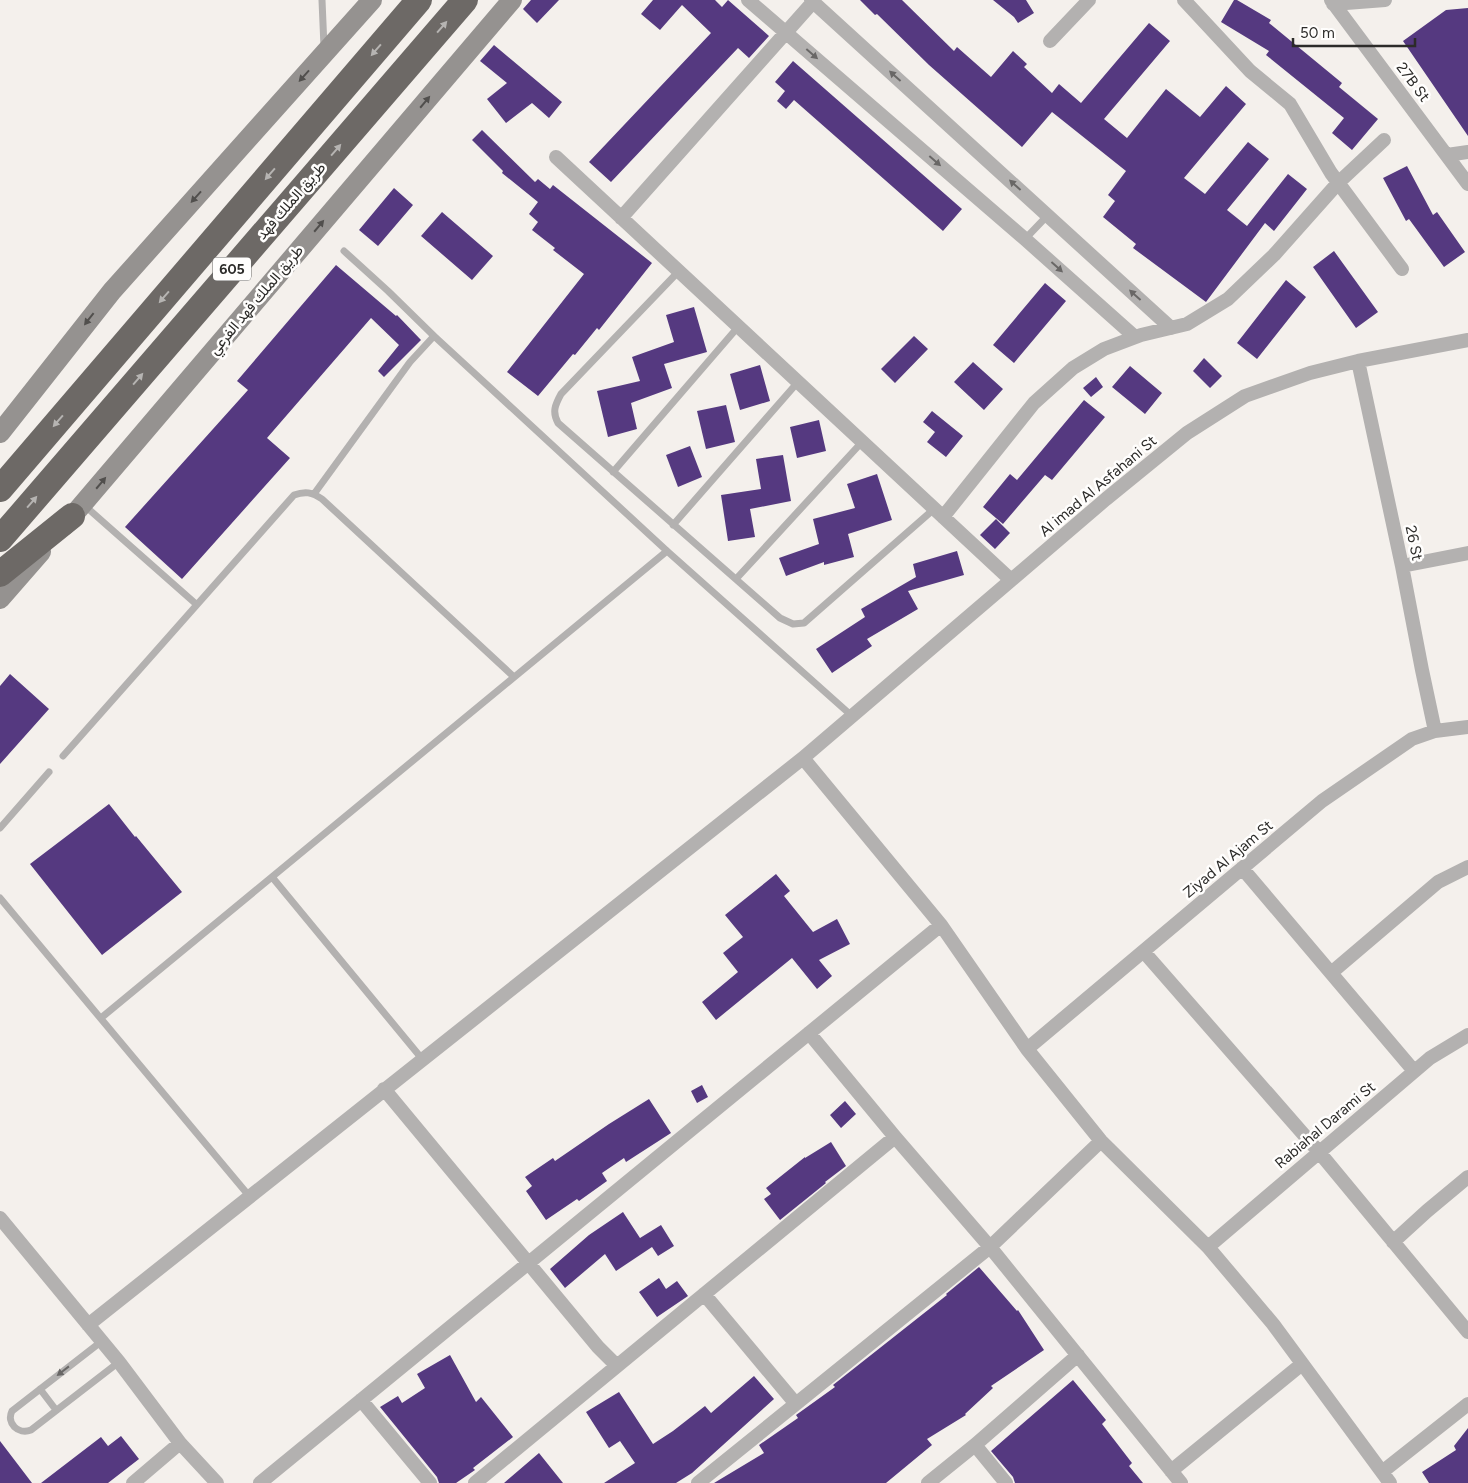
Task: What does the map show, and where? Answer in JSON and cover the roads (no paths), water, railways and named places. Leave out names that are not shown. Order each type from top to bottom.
[{"type":"highway","name":"605","points":[[0,489],[419,0]]},
{"type":"highway","name":"طريق الملك فهد","points":[[0,539],[465,0]]},
{"type":"highway","points":[[0,574],[77,510]]},
{"type":"main road","points":[[0,432],[112,291],[372,0]]},
{"type":"main road","name":"طريق الملك فهد الفرعي","points":[[0,599],[512,0]]},
{"type":"street","points":[[748,0],[1025,239],[1135,337]]},
{"type":"street","points":[[1050,42],[1089,0]]},
{"type":"street","points":[[1184,0],[1250,71],[1290,104],[1338,183],[1402,268]]},
{"type":"street","points":[[1332,2],[1385,0]]},
{"type":"street","points":[[621,218],[812,1],[1171,328]]},
{"type":"street","name":"27B St","points":[[1332,2],[1468,184]]},
{"type":"street","points":[[939,513],[1034,403],[1073,368],[1104,349],[1135,337],[1187,324],[1228,299],[1274,255],[1338,183],[1384,140]]},
{"type":"street","points":[[1447,155],[1468,152]]},
{"type":"street","points":[[556,158],[1011,580]]},
{"type":"street","name":"Al imad Al Asfahani St","points":[[88,1324],[803,758],[1106,499],[1187,433],[1245,396],[1310,373],[1358,361],[1468,340]]},
{"type":"street","name":"26 St","points":[[1358,361],[1435,731]]},
{"type":"street","points":[[1402,566],[1468,553]]},
{"type":"street","name":"Ziyad Al Ajam St","points":[[1027,1049],[1338,790],[1412,738],[1435,731],[1468,727]]},
{"type":"street","points":[[803,758],[941,925],[1027,1049],[1101,1140],[1208,1246],[1273,1324],[1386,1477],[1468,1404]]},
{"type":"street","points":[[1242,868],[1414,1071]]},
{"type":"street","points":[[1331,973],[1438,882],[1468,868]]},
{"type":"street","points":[[260,1483],[941,925]]},
{"type":"street","points":[[1144,952],[1319,1152],[1468,1332]]},
{"type":"street","points":[[809,1033],[990,1248],[1181,1483]]},
{"type":"street","name":"Rabiahal Darami St","points":[[1208,1246],[1430,1058],[1468,1035]]},
{"type":"street","points":[[384,1089],[598,1347],[617,1366]]},
{"type":"street","points":[[475,1483],[895,1137]]},
{"type":"street","points":[[704,1481],[796,1404],[990,1248],[1101,1140]]},
{"type":"street","points":[[1393,1242],[1468,1177]]},
{"type":"street","points":[[0,1218],[119,1362],[180,1443],[217,1483]]},
{"type":"street","points":[[704,1294],[796,1404]]},
{"type":"street","points":[[928,1483],[1078,1356]]},
{"type":"street","points":[[1171,1470],[1302,1364]]},
{"type":"street","points":[[361,1400],[430,1483]]},
{"type":"street","points":[[133,1483],[180,1443]]},
{"type":"street","points":[[975,1445],[1006,1483]]},
{"type":"lane","points":[[322,0],[324,53]]},
{"type":"lane","points":[[1025,239],[1048,216]]},
{"type":"lane","points":[[344,251],[667,551],[852,716]]},
{"type":"lane","points":[[679,271],[561,394],[554,406],[554,417],[558,423],[780,618],[794,624],[804,623],[939,513]]},
{"type":"lane","points":[[613,472],[738,327]]},
{"type":"lane","points":[[314,494],[410,362],[434,336]]},
{"type":"lane","points":[[673,525],[798,382]]},
{"type":"lane","points":[[736,580],[862,442]]},
{"type":"lane","points":[[63,756],[294,495],[303,492],[314,494],[514,677]]},
{"type":"lane","points":[[77,510],[196,604]]},
{"type":"lane","points":[[101,1018],[667,551]]},
{"type":"lane","points":[[0,828],[49,772]]},
{"type":"lane","points":[[272,877],[422,1060]]},
{"type":"lane","points":[[0,898],[250,1197]]},
{"type":"lane","points":[[102,1341],[12,1411],[10,1421],[19,1431],[31,1430],[119,1362]]},
{"type":"lane","points":[[40,1389],[56,1410]]}]
